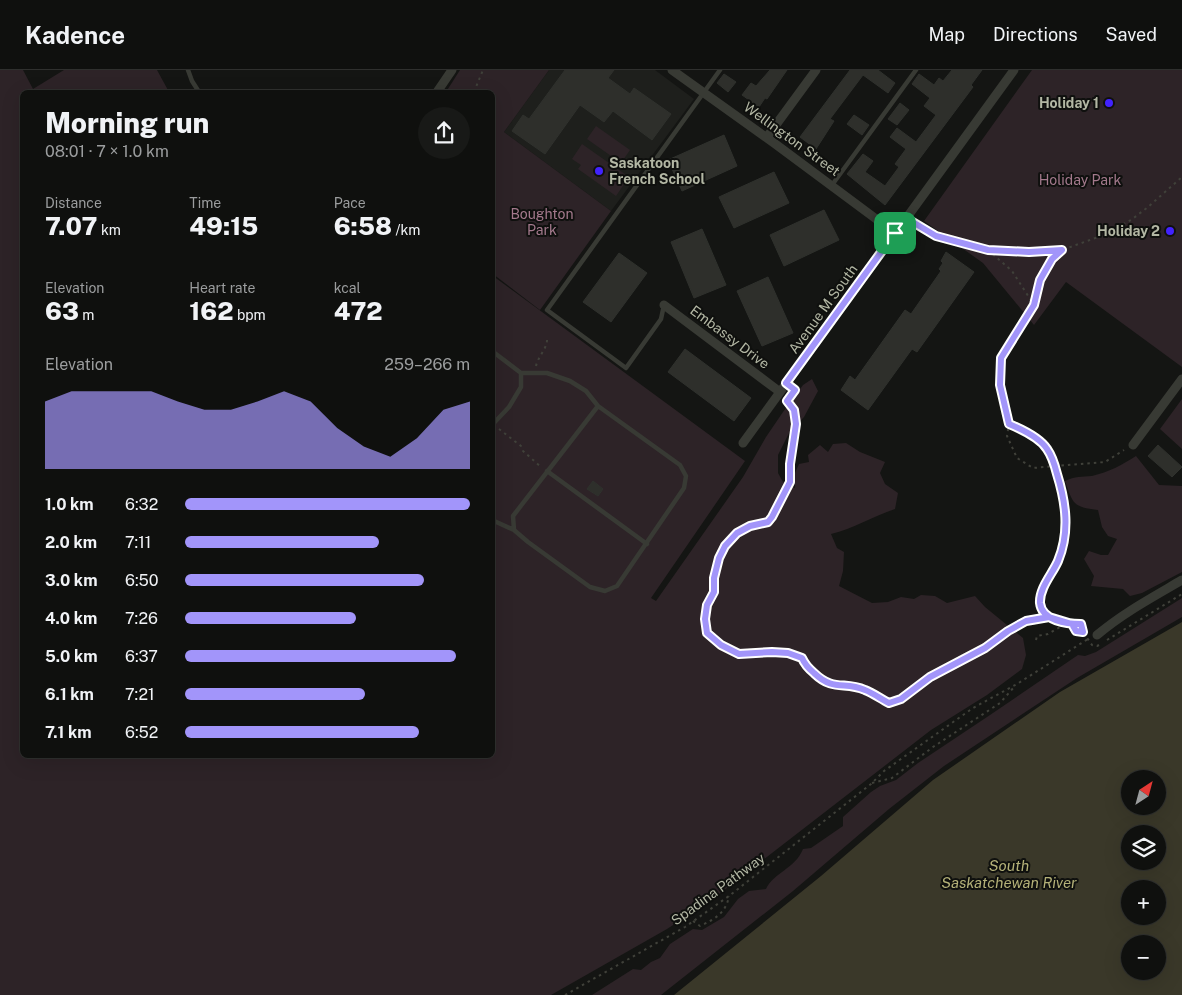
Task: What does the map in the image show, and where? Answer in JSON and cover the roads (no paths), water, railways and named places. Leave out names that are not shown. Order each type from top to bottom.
[{"type":"street","points":[[438,90],[452,70]]},
{"type":"street","name":"Wellington Street","points":[[672,70],[832,185],[895,233]]},
{"type":"street","points":[[767,138],[816,70]]},
{"type":"street","name":"Avenue M South","points":[[743,443],[1014,70]]},
{"type":"street","name":"Embassy Drive","points":[[664,305],[780,392]]},
{"type":"street","points":[[1133,446],[1182,379]]},
{"type":"street","points":[[1094,635],[1182,580]]},
{"type":"lane","points":[[188,70],[198,90]]},
{"type":"lane","points":[[664,305],[661,320],[626,368],[547,310],[720,70]]},
{"type":"lane","points":[[832,185],[916,70]]},
{"type":"lane","points":[[495,354],[521,373],[547,373],[570,381],[586,391],[598,406],[680,465],[686,476],[684,488],[618,586],[605,591],[590,587],[514,530],[495,521]]},
{"type":"lane","points":[[495,423],[509,407],[521,387],[521,373]]},
{"type":"lane","points":[[514,530],[513,516],[598,406]]},
{"type":"lane","points":[[547,471],[647,544]]},
{"type":"water","name":"South Saskatchewan River","points":[[1182,622],[1182,995],[674,995],[821,876],[933,780],[1060,692]]},
{"type":"place","name":"Holiday 1","points":[[1109,103]]},
{"type":"place","name":"Saskatoon French School","points":[[599,171]]},
{"type":"place","name":"Holiday 2","points":[[1170,231]]},
{"type":"park label","name":"Holiday Park","points":[[1080,180]]},
{"type":"park label","name":"Boughton Park","points":[[542,222]]}]
